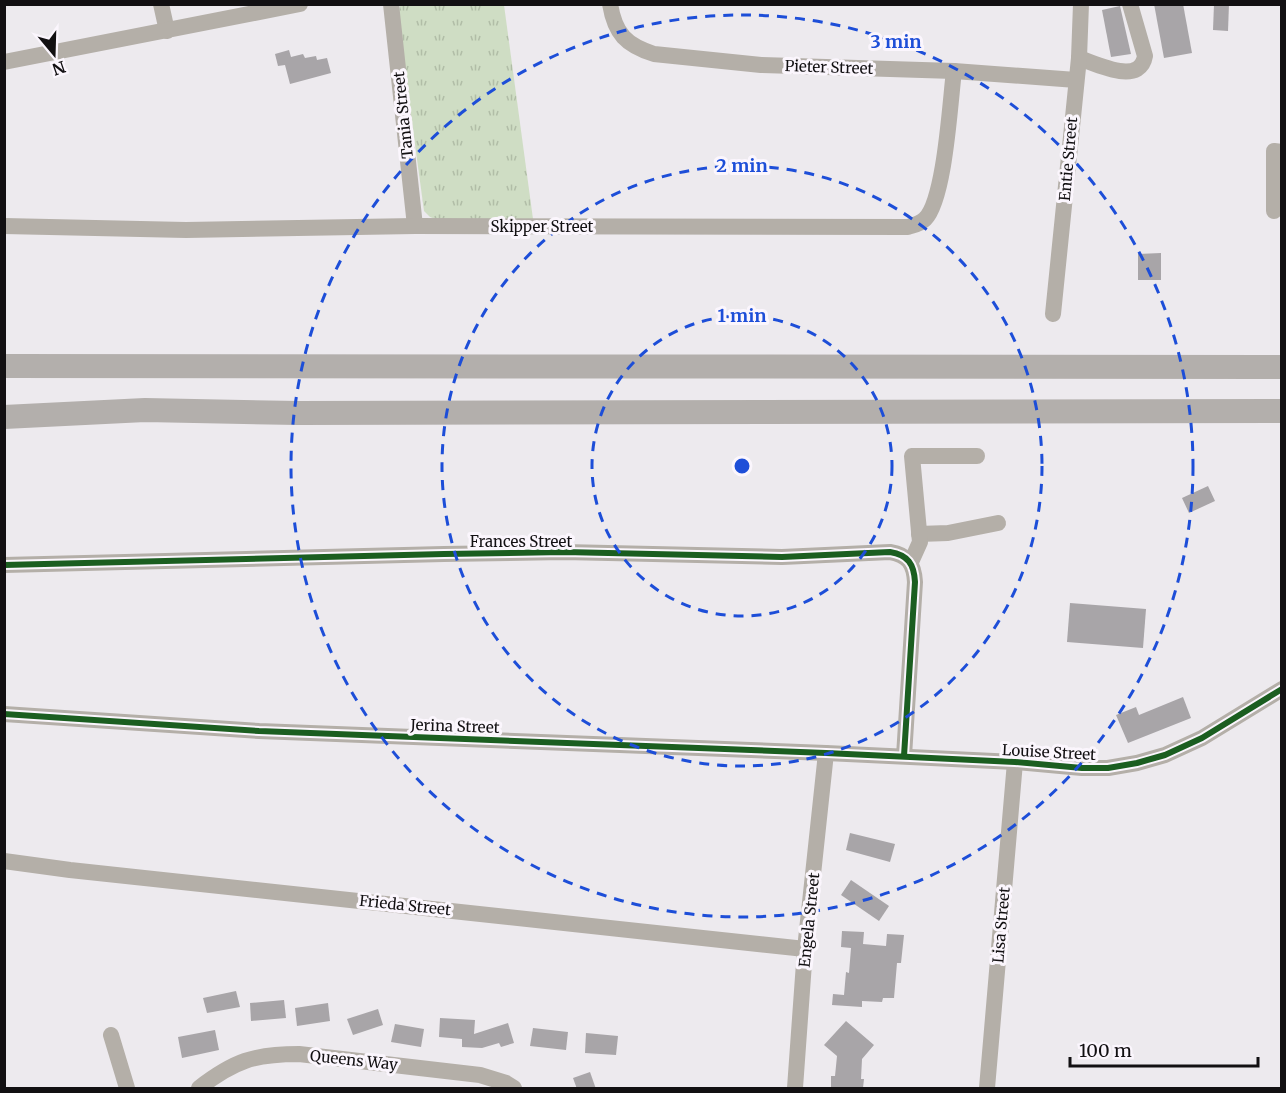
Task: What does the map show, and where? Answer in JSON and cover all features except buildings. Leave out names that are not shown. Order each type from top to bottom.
[{"type":"highway","points":[[4,366],[1281,368]]},
{"type":"highway","points":[[4,417],[145,410],[298,413],[1281,411]]},
{"type":"street","points":[[161,4],[167,31]]},
{"type":"street","points":[[4,62],[300,4]]},
{"type":"street","name":"Tania Street","points":[[391,4],[415,226]]},
{"type":"street","name":"Pieter Street","points":[[610,4],[615,26],[622,36],[641,50],[654,54],[761,65],[954,71],[1076,80]]},
{"type":"street","name":"Entie Street","points":[[1053,314],[1079,58],[1081,4]]},
{"type":"street","points":[[1079,58],[1113,70],[1139,69],[1144,63],[1144,56],[1130,4]]},
{"type":"street","name":"Skipper Street","points":[[4,226],[186,230],[415,226],[908,227],[926,219],[936,194],[944,162],[954,71]]},
{"type":"street","points":[[1274,211],[1275,152],[1281,152]]},
{"type":"street","points":[[904,756],[915,582],[915,570],[911,562],[919,545],[912,456],[977,456]]},
{"type":"street","points":[[919,534],[948,532],[998,523]]},
{"type":"street","name":"Frances Street","points":[[4,565],[300,556],[564,552],[782,557],[890,552],[902,554],[911,562]]},
{"type":"street","name":"Louise Street","points":[[904,756],[1099,768],[1146,760],[1165,755],[1202,738],[1281,689]]},
{"type":"street","name":"Jerina Street","points":[[4,714],[259,730],[904,756]]},
{"type":"street","name":"Engela Street","points":[[795,1089],[805,949],[826,753]]},
{"type":"street","name":"Lisa Street","points":[[987,1089],[1015,762]]},
{"type":"street","name":"Frieda Street","points":[[4,861],[805,949]]},
{"type":"street","points":[[111,1035],[127,1089]]},
{"type":"street","name":"Queens Way","points":[[199,1089],[238,1063],[253,1057],[282,1054],[339,1058],[480,1075],[506,1083],[513,1089]]},
{"type":"green space","points":[[400,5],[504,5],[533,219],[438,220],[430,217],[424,211],[398,18]]},
{"type":"cycle path","points":[[4,565],[564,552],[782,557],[890,552],[901,555],[909,561],[915,582],[904,756]]},
{"type":"cycle path","points":[[4,714],[259,731],[826,753],[1108,768],[1165,755],[1202,738],[1282,689]]}]
